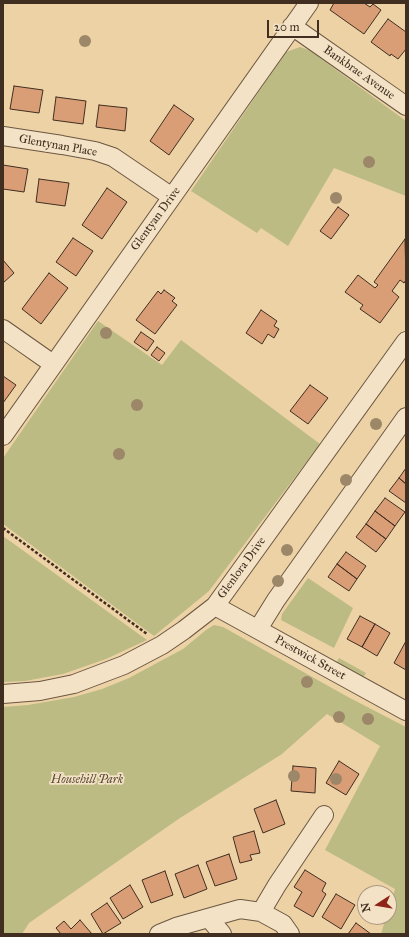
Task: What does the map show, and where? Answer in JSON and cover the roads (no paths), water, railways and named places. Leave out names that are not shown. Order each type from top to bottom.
[{"type":"street","name":"Glentyan Drive","points":[[3,436],[309,3]]},
{"type":"street","name":"Bankbrae Avenue","points":[[292,26],[406,106]]},
{"type":"street","name":"Glentynan Place","points":[[3,136],[62,144],[95,151],[113,158],[172,197]]},
{"type":"street","points":[[3,329],[53,364]]},
{"type":"street","name":"Glenlora Drive","points":[[3,694],[40,691],[74,684],[124,665],[162,645],[215,606],[406,341]]},
{"type":"street","points":[[258,629],[276,600],[406,417]]},
{"type":"street","name":"Prestwick Street","points":[[215,606],[406,711]]},
{"type":"street","points":[[261,912],[277,885],[324,815]]},
{"type":"street","points":[[159,934],[176,927],[240,909],[261,912],[282,924],[290,934]]},
{"type":"street","points":[[209,918],[222,934]]},
{"type":"park label","name":"Househill Park","points":[[87,780]]}]
